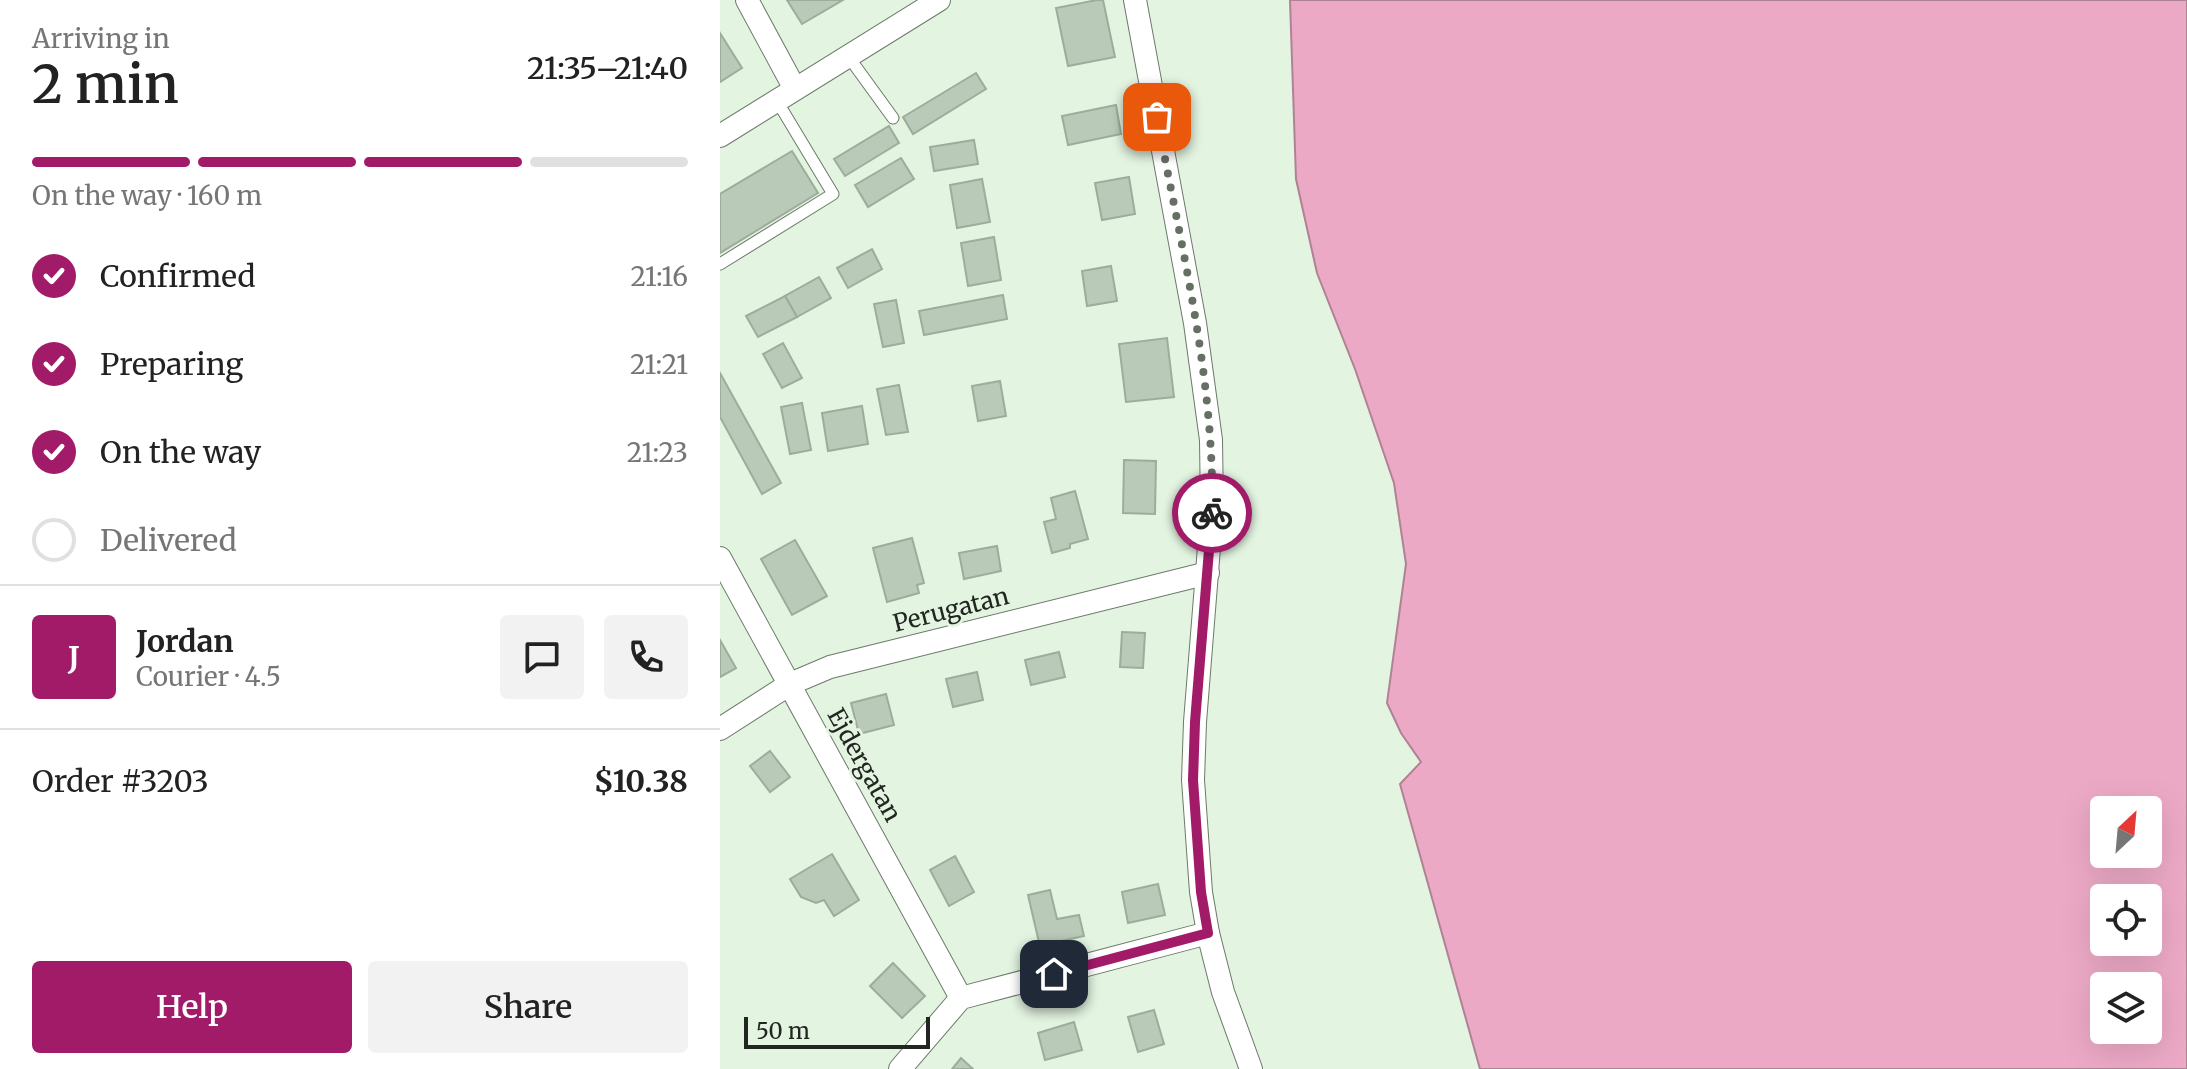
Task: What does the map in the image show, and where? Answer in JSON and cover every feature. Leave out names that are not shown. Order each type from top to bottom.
[{"type":"street","points":[[747,0],[786,95]]},
{"type":"street","points":[[720,136],[939,0]]},
{"type":"street","points":[[1135,0],[1195,323],[1211,440],[1212,510],[1193,780],[1201,892],[1223,992],[1251,1069]]},
{"type":"street","name":"Ejdergatan","points":[[720,558],[961,998]]},
{"type":"street","name":"Perugatan","points":[[720,729],[790,684],[830,667],[1208,573]]},
{"type":"street","points":[[900,1069],[961,998],[1208,933]]},
{"type":"lane","points":[[848,56],[893,118]]},
{"type":"lane","points":[[720,264],[833,194],[786,95]]},
{"type":"shaded area","points":[[1290,0],[2187,0],[2187,1069],[1480,1069],[1400,784],[1421,762],[1401,733],[1387,703],[1406,564],[1394,483],[1355,369],[1317,273],[1296,179]]},
{"type":"building","points":[[787,0],[843,0],[802,24]]},
{"type":"building","points":[[1103,0],[1115,57],[1068,66],[1056,8]]},
{"type":"building","points":[[720,33],[742,68],[720,82]]},
{"type":"building","points":[[976,73],[986,89],[913,134],[903,117]]},
{"type":"building","points":[[1116,105],[1121,134],[1068,145],[1062,116]]},
{"type":"building","points":[[889,126],[899,143],[845,176],[834,159]]},
{"type":"building","points":[[974,140],[978,164],[934,171],[930,147]]},
{"type":"building","points":[[792,151],[818,193],[720,253],[720,194]]},
{"type":"building","points":[[901,158],[914,179],[868,207],[855,185]]},
{"type":"building","points":[[1129,177],[1135,214],[1102,220],[1095,183]]},
{"type":"building","points":[[982,179],[990,222],[957,228],[950,185]]},
{"type":"building","points":[[994,237],[1001,280],[968,286],[961,243]]},
{"type":"building","points":[[872,249],[882,269],[848,288],[837,268]]},
{"type":"building","points":[[1111,266],[1117,301],[1087,306],[1082,271]]},
{"type":"building","points":[[819,277],[831,298],[797,317],[785,296]]},
{"type":"building","points":[[1003,295],[1007,319],[924,335],[919,311]]},
{"type":"building","points":[[785,296],[797,317],[758,337],[746,316]]},
{"type":"building","points":[[896,300],[904,343],[883,347],[874,304]]},
{"type":"building","points":[[1167,338],[1174,397],[1126,402],[1119,344]]},
{"type":"building","points":[[783,343],[802,378],[782,388],[763,354]]},
{"type":"building","points":[[720,373],[781,483],[762,494],[720,417]]},
{"type":"building","points":[[1000,381],[1006,416],[978,421],[972,386]]},
{"type":"building","points":[[899,385],[908,432],[886,435],[877,389]]},
{"type":"building","points":[[802,403],[811,450],[790,454],[781,407]]},
{"type":"building","points":[[862,406],[868,444],[828,451],[822,413]]},
{"type":"building","points":[[1124,460],[1156,461],[1155,514],[1123,513]]},
{"type":"building","points":[[1075,491],[1088,539],[1052,553],[1044,522],[1056,519],[1051,498]]},
{"type":"building","points":[[912,538],[924,583],[917,585],[919,593],[887,602],[873,548]]},
{"type":"building","points":[[795,540],[827,596],[792,615],[761,559]]},
{"type":"building","points":[[997,546],[1001,571],[964,579],[959,553]]},
{"type":"building","points":[[1122,632],[1145,633],[1143,668],[1120,667]]},
{"type":"building","points":[[720,640],[736,668],[720,677]]},
{"type":"building","points":[[1059,652],[1065,677],[1031,685],[1025,660]]},
{"type":"building","points":[[977,672],[983,700],[953,707],[946,679]]},
{"type":"building","points":[[886,694],[894,725],[859,734],[851,703]]},
{"type":"building","points":[[770,751],[790,777],[770,792],[750,766]]},
{"type":"building","points":[[832,854],[859,900],[834,916],[824,900],[816,903],[801,897],[790,879]]},
{"type":"building","points":[[955,856],[974,892],[949,906],[930,870]]},
{"type":"building","points":[[1158,884],[1165,915],[1128,923],[1122,892]]},
{"type":"building","points":[[1050,890],[1057,919],[1079,915],[1084,936],[1061,941],[1062,947],[1041,951],[1028,895]]},
{"type":"building","points":[[893,963],[925,996],[902,1018],[870,986]]},
{"type":"building","points":[[1154,1010],[1164,1044],[1138,1052],[1128,1017]]},
{"type":"building","points":[[1074,1022],[1082,1050],[1045,1060],[1038,1033]]},
{"type":"building","points":[[961,1058],[973,1069],[952,1069]]},
{"type":"way so far","points":[[1157,117],[1195,323],[1211,440],[1212,513]]},
{"type":"route","points":[[1054,974],[1208,933],[1201,892],[1193,780],[1212,513]]}]
